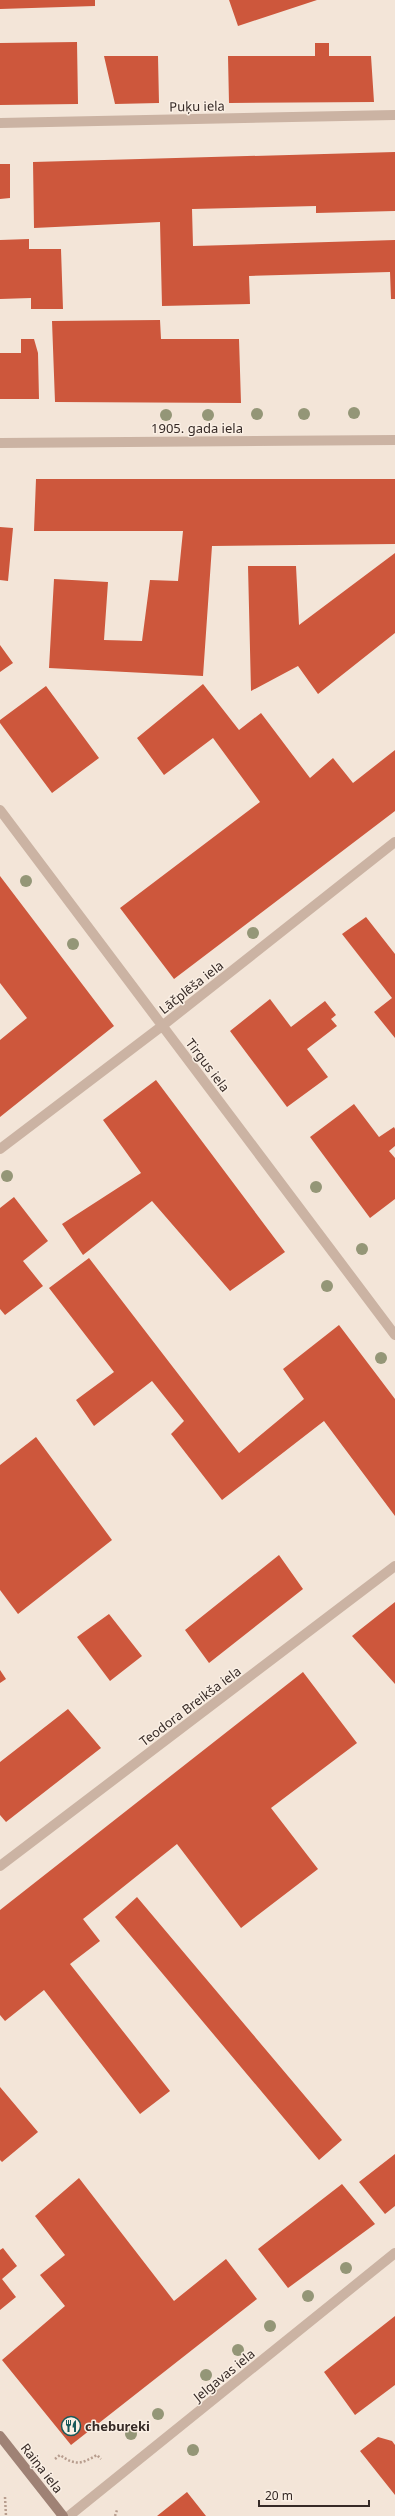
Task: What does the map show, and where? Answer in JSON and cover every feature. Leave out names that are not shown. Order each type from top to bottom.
[{"type":"main road","name":"Raiņa iela","points":[[0,2436],[63,2516]]},
{"type":"street","name":"Puķu iela","points":[[0,123],[395,115]]},
{"type":"street","name":"1905. gada iela","points":[[0,443],[395,440]]},
{"type":"street","name":"Tirgus iela","points":[[0,810],[395,1335]]},
{"type":"street","name":"Lāčplēša iela","points":[[0,1149],[162,1026],[395,842]]},
{"type":"street","name":"Teodora Breikša iela","points":[[0,1866],[395,1566]]},
{"type":"street","name":"Jelgavas iela","points":[[69,2516],[395,2254]]},
{"type":"path","points":[[55,2459],[60,2455],[72,2463],[84,2462],[97,2455],[104,2462]]},
{"type":"path","points":[[5,2497],[6,2516]]},
{"type":"building","points":[[0,0],[95,0],[95,6],[0,9]]},
{"type":"building","points":[[229,0],[317,0],[238,26]]},
{"type":"building","points":[[77,42],[78,104],[0,105],[0,43]]},
{"type":"building","points":[[315,43],[329,43],[329,56],[371,56],[374,102],[229,103],[228,56],[315,56]]},
{"type":"building","points":[[104,56],[158,56],[159,103],[115,104]]},
{"type":"building","points":[[395,152],[395,211],[316,213],[316,206],[192,209],[193,246],[395,240],[395,299],[391,299],[390,272],[249,276],[250,304],[162,306],[160,222],[34,228],[33,162]]},
{"type":"building","points":[[0,164],[10,164],[10,198],[0,199]]},
{"type":"building","points":[[29,239],[29,249],[61,249],[63,309],[31,309],[31,298],[0,299],[0,240]]},
{"type":"building","points":[[160,320],[161,339],[239,339],[241,403],[55,402],[52,321]]},
{"type":"building","points":[[21,339],[34,339],[38,353],[39,399],[0,399],[0,353],[21,353]]},
{"type":"building","points":[[36,479],[395,479],[395,544],[212,546],[203,676],[49,668],[54,579],[108,582],[104,640],[142,641],[150,580],[178,581],[183,531],[34,531]]},
{"type":"building","points":[[0,527],[13,528],[8,581],[0,580]]},
{"type":"building","points":[[395,553],[395,633],[318,694],[298,666],[251,691],[248,566],[296,566],[299,625]]},
{"type":"building","points":[[0,645],[13,663],[0,672]]},
{"type":"building","points":[[203,684],[239,730],[261,713],[310,778],[333,758],[353,783],[395,750],[395,811],[174,979],[120,908],[260,802],[213,738],[164,775],[137,738]]},
{"type":"building","points":[[46,686],[99,758],[52,793],[0,723],[0,720]]},
{"type":"building","points":[[0,876],[114,1026],[0,1117],[0,1040],[27,1018],[0,983]]},
{"type":"building","points":[[366,917],[395,954],[395,1038],[374,1012],[392,998],[342,934]]},
{"type":"building","points":[[270,999],[291,1027],[325,1001],[336,1015],[331,1019],[337,1026],[307,1049],[328,1077],[287,1107],[230,1031]]},
{"type":"building","points":[[156,1080],[285,1252],[230,1291],[152,1201],[83,1255],[62,1224],[141,1173],[103,1120]]},
{"type":"building","points":[[354,1104],[379,1137],[394,1127],[395,1129],[395,1146],[389,1151],[395,1158],[395,1199],[370,1218],[310,1137]]},
{"type":"building","points":[[14,1197],[48,1241],[23,1261],[43,1286],[5,1315],[0,1309],[0,1208]]},
{"type":"building","points":[[89,1258],[239,1453],[304,1399],[283,1369],[339,1325],[395,1399],[395,1516],[324,1421],[222,1500],[171,1434],[184,1421],[152,1381],[94,1426],[76,1400],[114,1372],[49,1288]]},
{"type":"building","points":[[36,1437],[112,1540],[18,1614],[0,1590],[0,1465]]},
{"type":"building","points":[[279,1555],[303,1589],[209,1663],[185,1630]]},
{"type":"building","points":[[395,1602],[395,1684],[352,1636]]},
{"type":"building","points":[[109,1614],[142,1656],[110,1681],[77,1637]]},
{"type":"building","points":[[0,1670],[6,1679],[0,1683]]},
{"type":"building","points":[[303,1672],[357,1743],[271,1808],[318,1869],[241,1928],[177,1844],[83,1919],[100,1941],[70,1964],[170,2091],[140,2114],[44,1990],[5,2021],[0,2015],[0,1910]]},
{"type":"building","points":[[68,1709],[101,1748],[6,1822],[0,1815],[0,1762]]},
{"type":"building","points":[[137,1897],[342,2140],[319,2160],[115,1917]]},
{"type":"building","points":[[0,2087],[38,2132],[2,2162],[0,2160]]},
{"type":"building","points":[[395,2154],[395,2206],[385,2214],[359,2182]]},
{"type":"building","points":[[79,2178],[174,2301],[226,2259],[257,2299],[71,2445],[2,2360],[65,2306],[40,2275],[65,2255],[35,2216]]},
{"type":"building","points":[[342,2184],[375,2224],[288,2288],[258,2249]]},
{"type":"building","points":[[3,2248],[17,2266],[2,2279],[16,2297],[0,2310],[0,2250]]},
{"type":"building","points":[[395,2316],[395,2385],[355,2415],[324,2372]]},
{"type":"building","points":[[378,2437],[392,2441],[395,2445],[395,2495],[360,2451]]},
{"type":"building","points":[[187,2492],[206,2516],[157,2516]]},
{"type":"place","name":"chebureki","points":[[71,2426]]}]
